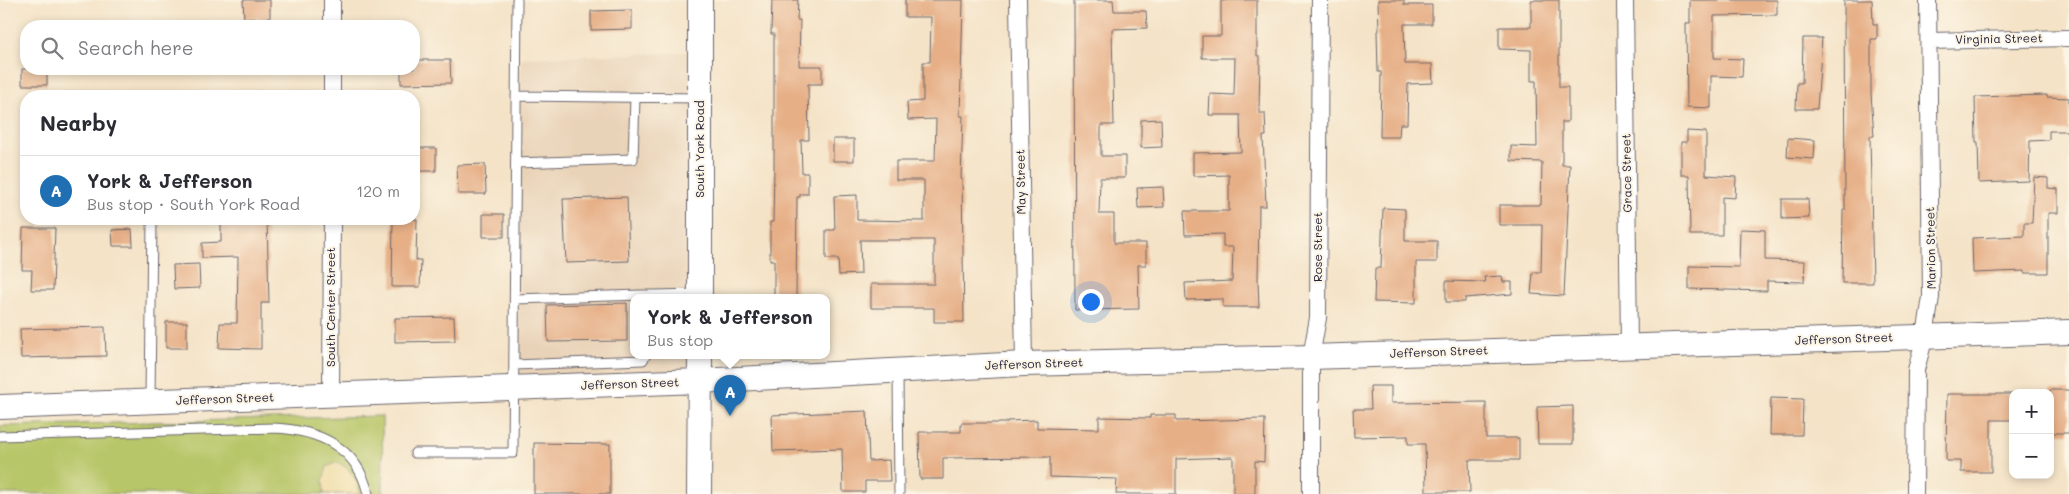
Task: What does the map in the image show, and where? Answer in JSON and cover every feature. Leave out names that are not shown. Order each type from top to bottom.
[{"type":"street","points":[[332,0],[332,20]]},
{"type":"street","name":"South York Road","points":[[700,0],[700,294]]},
{"type":"street","name":"May Street","points":[[1018,0],[1024,364]]},
{"type":"street","name":"Rose Street","points":[[1311,494],[1311,357],[1318,318],[1320,0]]},
{"type":"street","name":"Grace Street","points":[[1626,0],[1629,345]]},
{"type":"street","name":"Marion Street","points":[[1915,494],[1916,370],[1925,336],[1931,297],[1928,0]]},
{"type":"street","name":"Virginia Street","points":[[1929,41],[2069,38]]},
{"type":"street","points":[[332,75],[332,90]]},
{"type":"street","name":"South Center Street","points":[[331,396],[332,225]]},
{"type":"street","name":"Jefferson Street","points":[[0,407],[514,388],[644,368],[700,381],[1024,364],[1311,357],[1629,345],[2069,332]]},
{"type":"street","points":[[699,494],[700,359]]},
{"type":"lane","points":[[414,453],[513,453],[517,0]]},
{"type":"lane","points":[[516,96],[700,98]]},
{"type":"lane","points":[[516,163],[634,159],[635,98]]},
{"type":"lane","points":[[150,401],[152,225]]},
{"type":"lane","points":[[515,299],[630,297]]},
{"type":"lane","points":[[514,365],[644,368]]},
{"type":"lane","points":[[898,370],[899,494]]},
{"type":"lane","points":[[0,436],[293,429],[320,437],[338,446],[350,456],[362,472],[368,494]]},
{"type":"shaded area","points":[[696,52],[696,294],[630,294],[630,359],[695,359],[695,374],[518,382],[521,58]]},
{"type":"green space","points":[[382,416],[383,494],[0,494],[0,426]]},
{"type":"sand","points":[[337,462],[346,467],[353,475],[360,494],[324,494],[323,480],[327,467]]},
{"type":"building","points":[[243,0],[270,0],[270,18],[244,19]]},
{"type":"building","points":[[772,0],[798,0],[797,20],[800,20],[799,66],[822,66],[822,84],[808,84],[809,140],[801,140],[802,173],[808,173],[808,194],[800,194],[800,197],[797,197],[796,294],[774,294],[774,260],[770,260],[770,222],[773,222],[774,167],[774,34],[771,34]]},
{"type":"building","points":[[905,0],[963,0],[960,116],[963,116],[961,179],[964,322],[934,322],[934,308],[871,308],[871,284],[934,284],[934,240],[860,240],[861,274],[839,275],[838,259],[826,259],[826,230],[835,230],[834,196],[857,195],[857,220],[924,221],[924,180],[896,180],[896,161],[935,161],[936,119],[908,120],[907,102],[923,101],[923,62],[930,62],[931,17],[905,17]]},
{"type":"building","points":[[1074,0],[1113,0],[1114,11],[1146,11],[1147,28],[1112,29],[1114,125],[1101,125],[1101,156],[1125,156],[1125,178],[1100,178],[1099,214],[1114,214],[1114,243],[1146,243],[1146,265],[1138,265],[1139,309],[1075,310]]},
{"type":"building","points":[[1257,0],[1257,56],[1260,56],[1259,113],[1265,113],[1266,136],[1263,136],[1266,206],[1259,206],[1259,307],[1223,307],[1223,299],[1186,300],[1185,283],[1232,281],[1233,247],[1223,247],[1223,234],[1185,235],[1184,211],[1229,211],[1229,175],[1193,176],[1193,153],[1241,152],[1240,115],[1209,115],[1210,94],[1234,95],[1235,58],[1202,58],[1202,36],[1221,36],[1221,1]]},
{"type":"building","points":[[1378,0],[1404,0],[1404,5],[1432,5],[1432,24],[1404,24],[1405,64],[1432,64],[1433,83],[1408,84],[1407,124],[1400,124],[1399,137],[1380,137],[1381,72],[1378,72]]},
{"type":"building","points":[[1531,0],[1559,0],[1559,87],[1568,87],[1568,122],[1562,122],[1562,165],[1570,165],[1564,296],[1531,294],[1533,272],[1541,272],[1542,225],[1499,225],[1499,205],[1541,205],[1542,162],[1511,161],[1511,146],[1537,147],[1536,81],[1531,81],[1531,50],[1499,49],[1499,27],[1531,27]]},
{"type":"building","points":[[1690,0],[1777,0],[1777,15],[1714,16],[1714,58],[1743,59],[1742,77],[1711,76],[1711,108],[1687,107],[1686,23],[1690,23]]},
{"type":"building","points":[[1844,0],[1872,0],[1873,24],[1877,24],[1877,39],[1871,39],[1871,94],[1874,136],[1870,136],[1873,283],[1842,283],[1843,210],[1845,210]]},
{"type":"building","points":[[632,10],[632,29],[591,30],[591,11]]},
{"type":"building","points":[[1803,38],[1822,38],[1817,109],[1796,109],[1797,83],[1802,83]]},
{"type":"building","points":[[420,60],[450,60],[451,83],[401,84],[401,75],[420,75]]},
{"type":"building","points":[[22,75],[47,75],[47,85],[22,85]]},
{"type":"building","points":[[2047,95],[2047,97],[2069,98],[2069,131],[2049,131],[2049,140],[2030,141],[2029,181],[1979,183],[1975,97]]},
{"type":"building","points":[[1161,119],[1162,147],[1141,148],[1141,120]]},
{"type":"building","points":[[1687,131],[1706,132],[1706,175],[1736,177],[1735,198],[1722,197],[1722,235],[1690,235],[1689,175],[1681,175],[1681,142],[1687,142]]},
{"type":"building","points":[[1788,138],[1815,140],[1814,159],[1787,157]]},
{"type":"building","points":[[833,139],[854,139],[854,161],[833,161]]},
{"type":"building","points":[[420,148],[436,148],[436,171],[420,171]]},
{"type":"building","points":[[485,164],[486,194],[458,194],[457,165]]},
{"type":"building","points":[[2034,177],[2048,178],[2048,188],[2058,189],[2058,213],[2048,213],[2048,273],[2024,273],[2024,271],[1973,273],[1972,238],[2024,236],[2024,223],[2032,223]]},
{"type":"building","points":[[1163,187],[1164,207],[1138,208],[1137,188]]},
{"type":"building","points":[[627,197],[629,261],[566,263],[563,199]]},
{"type":"building","points":[[1782,199],[1808,199],[1809,218],[1782,219]]},
{"type":"building","points":[[1383,208],[1405,209],[1405,241],[1437,241],[1437,262],[1416,262],[1416,303],[1374,302],[1375,268],[1381,268]]},
{"type":"building","points":[[483,214],[504,214],[504,237],[483,237]]},
{"type":"building","points":[[221,225],[267,225],[269,303],[261,303],[261,349],[219,348],[220,323],[237,323],[238,257],[202,258],[202,243],[221,242]]},
{"type":"building","points":[[393,225],[417,225],[416,260],[421,260],[420,287],[392,287]]},
{"type":"building","points":[[23,228],[55,228],[53,290],[31,290],[32,270],[22,270]]},
{"type":"building","points":[[132,229],[133,246],[113,246],[112,230]]},
{"type":"building","points":[[1740,229],[1765,230],[1765,260],[1805,261],[1804,282],[1767,281],[1767,291],[1689,289],[1689,266],[1739,267]]},
{"type":"building","points":[[199,264],[200,288],[174,289],[173,265]]},
{"type":"building","points":[[1502,276],[1503,282],[1512,282],[1512,294],[1465,298],[1465,302],[1446,302],[1446,281],[1485,282],[1484,277]]},
{"type":"building","points":[[627,303],[627,341],[548,342],[547,305]]},
{"type":"building","points":[[454,317],[455,341],[395,342],[395,318]]},
{"type":"building","points":[[166,322],[187,322],[187,348],[166,348]]},
{"type":"building","points":[[105,327],[106,356],[21,358],[20,329]]},
{"type":"building","points":[[1370,386],[1391,386],[1391,403],[1486,402],[1486,438],[1519,438],[1519,460],[1469,460],[1470,492],[1426,492],[1425,444],[1408,444],[1408,436],[1354,437],[1353,409],[1371,409]]},
{"type":"building","points":[[2054,390],[2069,390],[2069,433],[2054,433]]},
{"type":"building","points":[[1947,394],[2009,394],[2009,420],[1991,420],[1991,472],[1961,472],[1961,461],[1946,461]]},
{"type":"building","points":[[1771,398],[1803,399],[1802,435],[1770,435]]},
{"type":"building","points":[[1573,406],[1573,444],[1538,444],[1537,407]]},
{"type":"building","points":[[867,411],[869,461],[889,460],[890,481],[865,481],[865,492],[843,492],[842,449],[773,451],[772,415]]},
{"type":"building","points":[[1150,415],[1176,415],[1176,421],[1265,419],[1264,462],[1255,461],[1255,494],[1233,494],[1233,457],[1176,459],[1176,494],[1116,494],[1117,479],[1050,477],[1050,457],[943,458],[943,479],[920,479],[919,432],[961,432],[961,423],[1007,423],[1007,421],[1037,420],[1037,428],[1099,429],[1099,417],[1150,418]]},
{"type":"building","points":[[534,443],[610,444],[610,494],[534,494]]},
{"type":"place","name":"York & Jefferson","points":[[730,416]]}]
